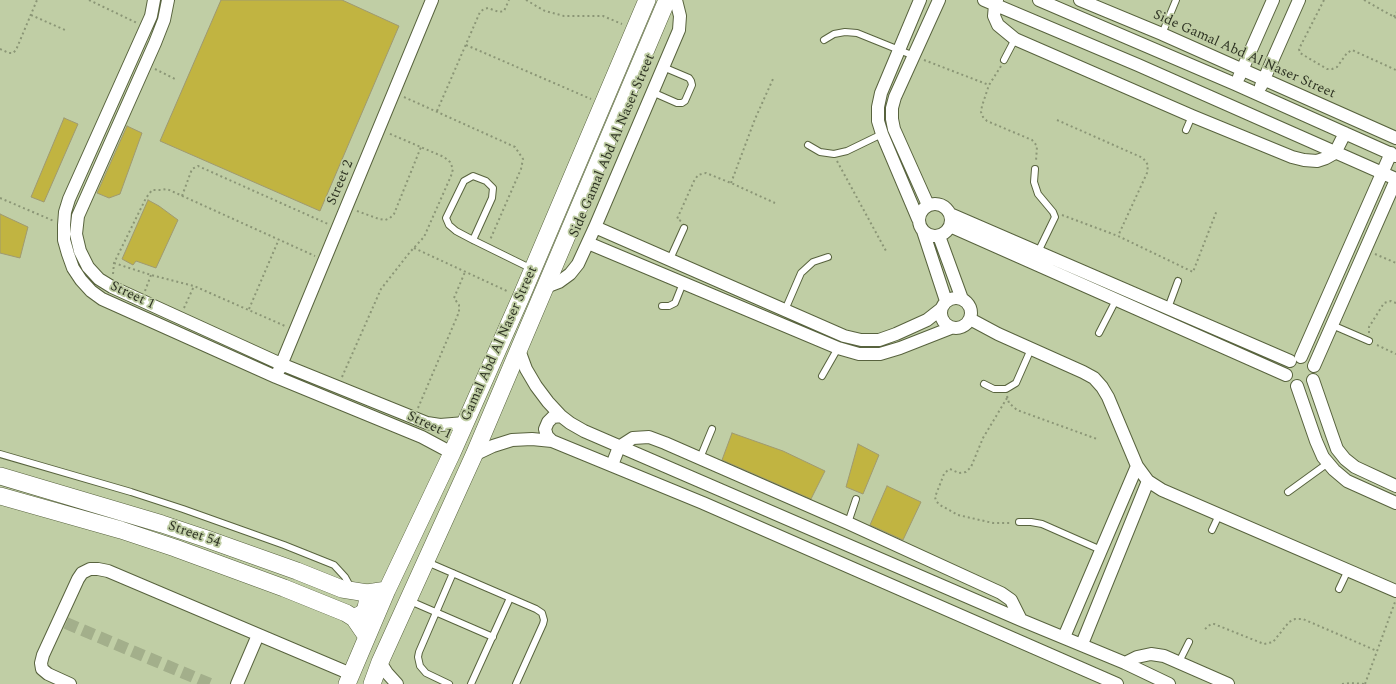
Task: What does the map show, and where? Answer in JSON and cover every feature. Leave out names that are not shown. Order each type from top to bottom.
[{"type":"main road","name":"Gamal Abd Al Naser Street","points":[[349,679],[388,590],[452,453],[533,270],[647,0]]},
{"type":"main road","name":"Gamal Abd Al Naser Street","points":[[372,684],[380,662],[426,562],[519,350],[667,0]]},
{"type":"main road","name":"Street 54","points":[[0,476],[162,524],[253,555],[342,589],[360,592],[388,590]]},
{"type":"main road","name":"Street 54","points":[[0,496],[65,514],[175,548],[284,588],[338,609],[354,618],[367,637]]},
{"type":"main road","points":[[354,618],[359,616],[366,608],[368,603],[360,592]]},
{"type":"street","name":"Street 1","points":[[154,0],[151,16],[146,28],[69,199],[65,212],[64,240],[73,268],[81,280],[102,300],[276,377],[422,437],[452,453]]},
{"type":"street","name":"Street 1","points":[[168,0],[164,20],[78,216],[76,234],[80,251],[88,267],[100,279],[112,287],[281,364],[427,423],[440,425],[465,423]]},
{"type":"street","name":"Street 2","points":[[276,377],[432,0]]},
{"type":"street","name":"Side Gamal Abd Al Naser Street","points":[[546,287],[559,282],[570,274],[578,264],[596,227],[679,30],[680,16],[676,0]]},
{"type":"street","points":[[920,0],[881,93],[878,107],[878,121],[882,134],[918,219],[920,228],[930,236],[939,236],[944,234],[950,220]]},
{"type":"street","points":[[928,205],[894,129],[892,108],[895,97],[939,0]]},
{"type":"street","points":[[984,0],[996,2],[1396,179],[1314,366]]},
{"type":"street","points":[[1039,0],[1393,154],[1382,173],[1337,276],[1296,359],[1286,370],[1286,375]]},
{"type":"street","name":"Side Gamal Abd Al Naser Street","points":[[1080,0],[1162,34],[1396,138]]},
{"type":"street","points":[[1235,84],[1273,0]]},
{"type":"street","points":[[1257,94],[1299,0]]},
{"type":"street","points":[[996,2],[994,16],[998,25],[1015,40],[1292,157],[1317,161],[1326,158],[1335,152],[1345,133]]},
{"type":"street","points":[[918,219],[921,211],[928,205],[933,204],[944,206],[950,220],[1116,300],[1286,375],[1289,380],[1297,386],[1316,441],[1323,456],[1334,470],[1347,481],[1396,503]]},
{"type":"street","points":[[950,220],[1038,252],[1168,308],[1296,359],[1306,358],[1311,361],[1314,366],[1315,376],[1313,380],[1306,385],[1297,386]]},
{"type":"street","points":[[588,243],[838,348],[859,354],[880,354],[900,348],[951,328],[960,328],[970,319],[970,307],[967,302],[957,298],[944,305],[927,320],[879,340],[861,340],[844,336],[596,227]]},
{"type":"street","points":[[923,231],[944,305],[940,315],[946,325],[951,328]]},
{"type":"street","points":[[939,236],[962,299]]},
{"type":"street","points":[[1337,276],[1351,282]]},
{"type":"street","points":[[724,300],[730,286]]},
{"type":"street","points":[[970,319],[991,331],[1094,378],[1102,387],[1137,466],[1148,481],[1162,490],[1396,591]]},
{"type":"street","points":[[519,350],[526,368],[536,386],[561,416],[584,431],[1021,620],[1082,644],[1169,684]]},
{"type":"street","points":[[1313,380],[1332,435],[1338,449],[1345,459],[1354,467],[1396,486]]},
{"type":"street","points":[[552,441],[547,436],[545,429],[548,422],[553,417],[561,416]]},
{"type":"street","points":[[612,465],[619,447],[633,438],[649,437],[848,523],[1001,593],[1011,600],[1021,620]]},
{"type":"street","points":[[474,454],[492,446],[512,440],[532,439],[552,441],[703,504],[1117,684]]},
{"type":"street","points":[[1064,637],[1137,466]]},
{"type":"street","points":[[1082,644],[1148,481]]},
{"type":"street","points":[[703,504],[711,485]]},
{"type":"street","points":[[1099,554],[1114,564]]},
{"type":"street","points":[[70,684],[48,674],[42,669],[41,663],[43,655],[62,621],[78,579],[82,573],[90,569],[108,571],[258,635],[349,679]]},
{"type":"street","points":[[237,684],[258,635]]},
{"type":"street","points":[[1125,663],[1137,657],[1150,654],[1164,656],[1228,684]]},
{"type":"street","points":[[380,662],[397,684]]},
{"type":"lane","points":[[1162,34],[1176,0]]},
{"type":"lane","points":[[824,40],[834,34],[845,32],[857,33],[914,56]]},
{"type":"lane","points":[[1004,60],[1015,40]]},
{"type":"lane","points":[[652,92],[677,103],[682,103],[692,85],[689,78],[663,67]]},
{"type":"lane","points":[[1186,130],[1192,116]]},
{"type":"lane","points":[[808,145],[820,152],[834,154],[847,151],[882,134]]},
{"type":"lane","points":[[1035,169],[1034,182],[1038,194],[1053,212],[1055,217],[1038,252]]},
{"type":"lane","points":[[473,240],[492,198],[493,188],[486,181],[473,176],[464,181],[446,218],[449,225],[456,231],[473,240],[487,246],[533,270]]},
{"type":"lane","points":[[670,259],[684,228]]},
{"type":"lane","points":[[786,310],[801,273],[813,262],[828,257]]},
{"type":"lane","points":[[1168,308],[1178,281]]},
{"type":"lane","points":[[662,306],[669,306],[675,303],[683,283]]},
{"type":"lane","points":[[1099,333],[1116,300]]},
{"type":"lane","points":[[1332,325],[1369,341]]},
{"type":"lane","points":[[822,376],[838,348]]},
{"type":"lane","points":[[984,384],[994,389],[1006,389],[1016,383],[1031,349]]},
{"type":"lane","points":[[700,458],[712,429]]},
{"type":"lane","points":[[0,454],[131,492],[205,516],[284,545],[334,565],[360,592]]},
{"type":"lane","points":[[1288,492],[1328,463]]},
{"type":"lane","points":[[848,523],[856,499]]},
{"type":"lane","points":[[1212,530],[1219,515]]},
{"type":"lane","points":[[1019,522],[1042,524],[1099,554]]},
{"type":"lane","points":[[426,562],[539,611],[544,620],[516,684]]},
{"type":"lane","points":[[1339,589],[1348,570]]},
{"type":"lane","points":[[449,684],[426,673],[418,662],[418,652],[453,573]]},
{"type":"lane","points":[[471,684],[510,598]]},
{"type":"lane","points":[[409,600],[493,637]]},
{"type":"lane","points":[[1179,662],[1189,642]]},
{"type":"path","points":[[0,49],[8,53],[16,50],[37,0]]},
{"type":"path","points":[[89,0],[146,28]]},
{"type":"path","points":[[437,112],[480,12],[488,8],[499,12],[504,11],[509,0]]},
{"type":"path","points":[[526,0],[545,11],[564,16],[603,16],[635,28]]},
{"type":"path","points":[[1324,0],[1298,49],[1300,53],[1327,69],[1332,69],[1337,67],[1347,53],[1352,50],[1358,51],[1396,70]]},
{"type":"path","points":[[1364,0],[1395,17],[1396,12]]},
{"type":"path","points":[[31,15],[65,30]]},
{"type":"path","points":[[466,45],[603,104]]},
{"type":"path","points":[[914,56],[989,85]]},
{"type":"path","points":[[1004,60],[989,85],[981,112],[987,121],[1032,140],[1037,146],[1035,169]]},
{"type":"path","points":[[145,65],[177,80]]},
{"type":"path","points":[[731,183],[755,120],[773,80]]},
{"type":"path","points":[[394,93],[515,147],[523,159],[521,169],[487,246]]},
{"type":"path","points":[[1057,120],[1143,158],[1148,165],[1147,173],[1118,236]]},
{"type":"path","points":[[338,387],[381,289],[424,237],[453,169],[450,162],[444,157],[379,129]]},
{"type":"path","points":[[347,206],[379,219],[385,220],[390,218],[394,214],[421,147]]},
{"type":"path","points":[[834,154],[886,252]]},
{"type":"path","points":[[182,196],[192,169],[198,166],[338,228]]},
{"type":"path","points":[[684,228],[685,223],[678,221],[677,219],[698,175],[706,173],[775,203]]},
{"type":"path","points":[[112,287],[114,263],[146,198],[152,190],[167,189],[324,260]]},
{"type":"path","points":[[0,198],[64,225]]},
{"type":"path","points":[[1053,212],[1118,236],[1193,272],[1217,210]]},
{"type":"path","points":[[248,310],[279,239]]},
{"type":"path","points":[[414,248],[521,297]]},
{"type":"path","points":[[1365,249],[1396,263]]},
{"type":"path","points":[[114,263],[151,275],[194,286],[295,331]]},
{"type":"path","points":[[414,418],[459,312],[458,305],[454,298],[466,272]]},
{"type":"path","points":[[141,300],[151,275]]},
{"type":"path","points":[[180,318],[194,286]]},
{"type":"path","points":[[1369,326],[1384,303],[1391,301],[1396,303]]},
{"type":"path","points":[[1369,341],[1396,354]]},
{"type":"path","points":[[1006,389],[1009,403],[1017,410],[1097,439]]},
{"type":"path","points":[[1008,397],[984,438],[971,467],[966,472],[960,473],[950,470],[947,471],[944,474],[935,497],[936,501],[958,515],[993,523],[1019,522]]},
{"type":"path","points":[[1342,684],[1366,684],[1396,598]]},
{"type":"path","points":[[1205,629],[1210,624],[1214,624],[1264,644],[1274,642],[1289,622],[1295,619],[1303,619],[1377,651]]},
{"type":"building","points":[[221,0],[342,0],[399,26],[320,211],[160,141]]},
{"type":"building","points":[[64,118],[78,124],[44,202],[31,197]]},
{"type":"building","points":[[127,126],[142,133],[120,194],[109,198],[97,193]]},
{"type":"building","points":[[148,200],[178,220],[156,268],[136,261],[133,265],[122,259]]},
{"type":"building","points":[[0,214],[28,227],[20,258],[0,253]]},
{"type":"building","points":[[732,433],[783,451],[825,471],[811,499],[722,460]]},
{"type":"building","points":[[858,444],[879,455],[863,494],[846,487]]},
{"type":"building","points":[[887,486],[921,502],[903,540],[870,525]]},
{"type":"tunnel","points":[[66,623],[210,684]]}]
